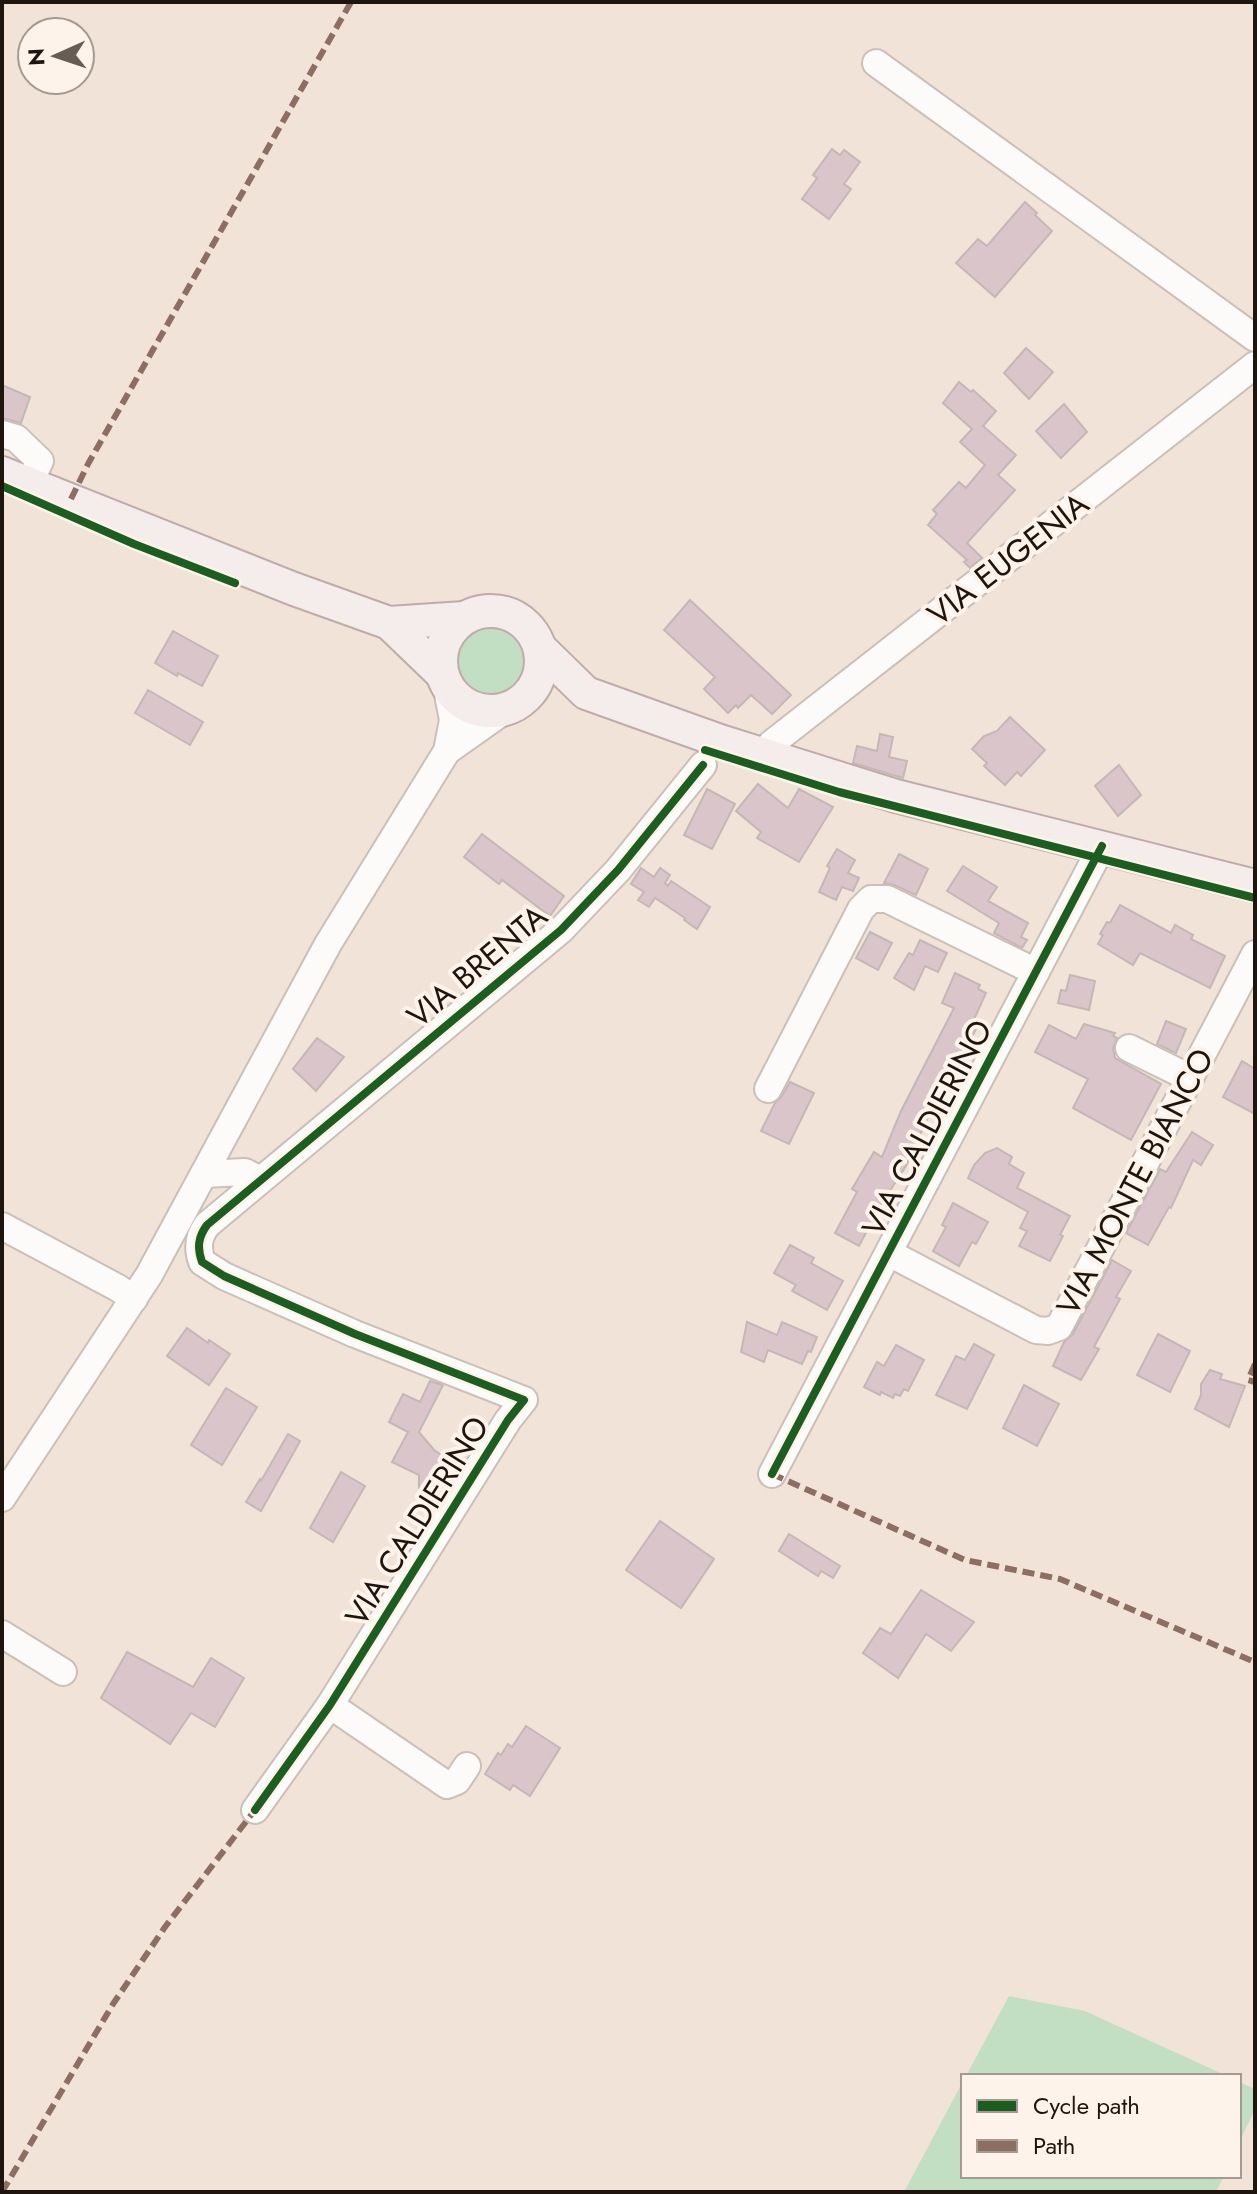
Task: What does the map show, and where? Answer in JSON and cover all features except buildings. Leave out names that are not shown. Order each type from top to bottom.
[{"type":"main road","points":[[16,479],[294,589],[389,623],[464,618]]},
{"type":"main road","points":[[444,679],[440,658],[452,628],[478,611],[510,613],[524,621],[534,633],[542,663],[532,691],[514,705]]},
{"type":"main road","points":[[389,623],[444,679],[455,696],[466,705],[480,710],[494,711],[586,693]]},
{"type":"main road","points":[[540,648],[586,693],[764,755],[896,796],[1255,886]]},
{"type":"street","points":[[876,63],[1255,338]]},
{"type":"street","name":"VIA EUGENIA","points":[[764,755],[771,744],[1255,365]]},
{"type":"street","points":[[2,434],[16,438],[40,461],[16,479]]},
{"type":"street","points":[[2,1498],[134,1299],[328,944],[447,751],[453,720],[444,679]]},
{"type":"street","points":[[447,751],[514,705]]},
{"type":"street","name":"VIA BRENTA","points":[[252,1176],[561,930],[618,870],[703,765]]},
{"type":"street","name":"VIA CALDIERINO","points":[[772,1474],[1102,846]]},
{"type":"street","points":[[768,1089],[861,909],[871,899],[887,899],[1036,972]]},
{"type":"street","name":"VIA MONTE BIANCO","points":[[889,1253],[1036,1330],[1048,1331],[1059,1327],[1255,954]]},
{"type":"street","points":[[1129,1048],[1190,1078]]},
{"type":"street","points":[[204,1174],[252,1176],[229,1129]]},
{"type":"street","name":"VIA CALDIERINO","points":[[252,1176],[201,1234],[198,1243],[202,1262],[224,1276],[355,1334],[524,1400],[508,1420],[330,1705],[255,1810]]},
{"type":"street","points":[[2,1226],[134,1299]]},
{"type":"street","points":[[2,1634],[63,1672]]},
{"type":"street","points":[[330,1705],[447,1785],[457,1781],[467,1766]]},
{"type":"green space","points":[[493,623],[508,626],[521,634],[529,647],[532,662],[529,677],[521,690],[508,698],[493,701],[478,698],[465,690],[457,677],[454,662],[457,647],[465,634],[478,626]]},
{"type":"green space","points":[[1009,1996],[1085,2011],[1223,2074],[967,2074]]},
{"type":"green space","points":[[1241,2083],[1255,2089],[1255,2109],[1241,2139]]},
{"type":"green space","points":[[961,2085],[961,2178],[1223,2178],[1216,2192],[904,2192]]},
{"type":"marked path","points":[[71,499],[351,2]]},
{"type":"marked path","points":[[1255,1364],[1248,1380],[1255,1382]]},
{"type":"marked path","points":[[772,1474],[965,1560],[1060,1579],[1255,1662]]},
{"type":"marked path","points":[[2,2192],[113,2004],[165,1927],[255,1810]]},
{"type":"cycle path","points":[[2,486],[134,544],[235,583]]},
{"type":"cycle path","points":[[705,750],[839,792],[1255,898]]},
{"type":"cycle path","points":[[255,1810],[330,1705],[508,1420],[524,1400],[355,1334],[224,1276],[202,1262],[200,1238],[207,1225],[561,930],[618,870],[703,765]]},
{"type":"cycle path","points":[[772,1474],[1102,846]]}]
